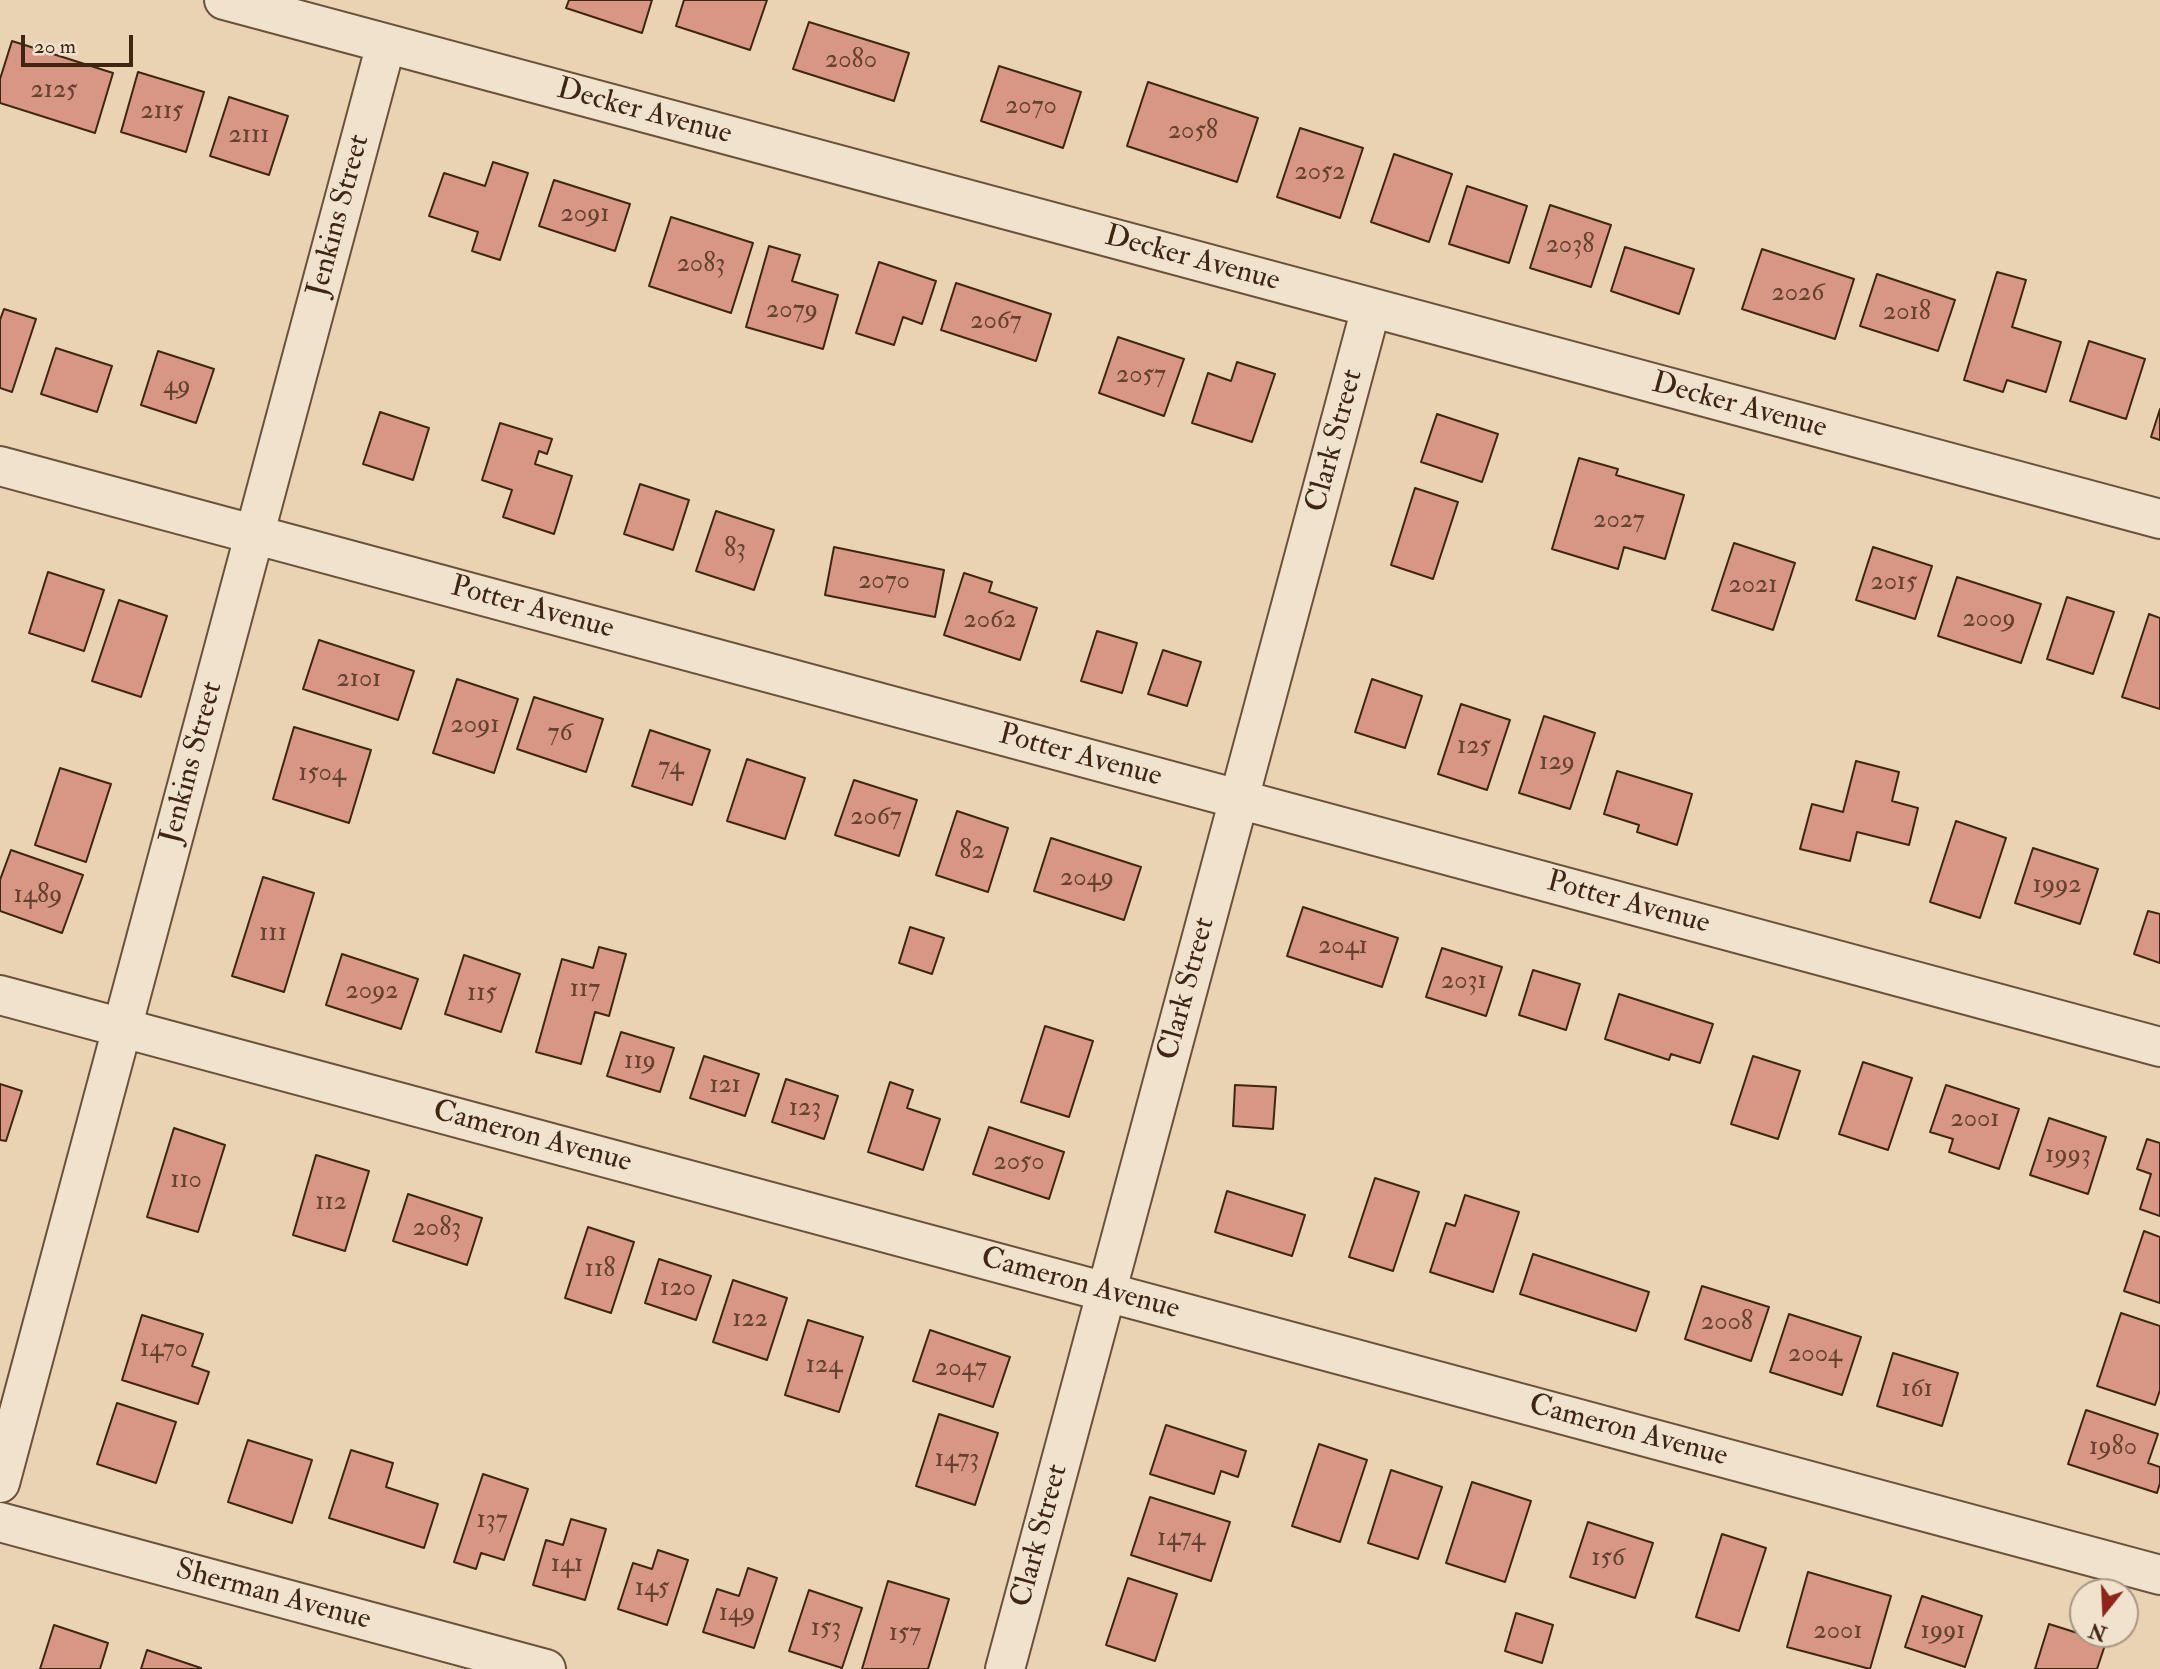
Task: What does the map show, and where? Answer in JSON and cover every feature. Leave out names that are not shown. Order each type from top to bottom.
[{"type":"street","name":"Decker Avenue","points":[[224,0],[2160,519]]},
{"type":"street","name":"Jenkins Street","points":[[0,1483],[386,44]]},
{"type":"street","name":"Clark Street","points":[[1005,1669],[1371,308]]},
{"type":"street","name":"Potter Avenue","points":[[0,466],[2160,1047]]},
{"type":"street","name":"Cameron Avenue","points":[[0,995],[2160,1575]]},
{"type":"street","name":"Sherman Avenue","points":[[0,1522],[546,1669]]},
{"type":"building","points":[[569,0],[652,0],[642,33],[566,8]]},
{"type":"building","points":[[684,0],[767,0],[750,50],[676,26]]},
{"type":"building","points":[[809,22],[909,53],[894,101],[793,69]]},
{"type":"building","points":[[12,41],[113,73],[95,133],[0,103],[0,79]]},
{"type":"building","points":[[999,66],[1081,92],[1063,148],[981,121]]},
{"type":"building","points":[[138,72],[204,92],[186,152],[121,132]]},
{"type":"building","points":[[1148,82],[1258,118],[1237,182],[1127,146]]},
{"type":"building","points":[[229,97],[288,116],[269,175],[210,156]]},
{"type":"building","points":[[1300,128],[1363,148],[1340,218],[1277,197]]},
{"type":"building","points":[[1394,154],[1452,174],[1429,242],[1371,222]]},
{"type":"building","points":[[493,162],[528,173],[500,260],[472,251],[478,232],[429,216],[444,173],[485,186]]},
{"type":"building","points":[[554,180],[630,204],[615,251],[539,226]]},
{"type":"building","points":[[1467,186],[1527,206],[1509,263],[1449,244]]},
{"type":"building","points":[[1550,205],[1611,225],[1591,287],[1530,268]]},
{"type":"building","points":[[671,217],[753,243],[731,313],[649,286]]},
{"type":"building","points":[[769,246],[800,255],[792,281],[838,295],[823,349],[746,327]]},
{"type":"building","points":[[1625,247],[1694,269],[1679,314],[1611,291]]},
{"type":"building","points":[[1762,249],[1854,279],[1835,339],[1742,309]]},
{"type":"building","points":[[879,262],[936,281],[922,324],[903,317],[894,345],[856,333]]},
{"type":"building","points":[[1997,272],[2026,280],[2012,327],[2061,342],[2046,392],[2007,380],[2003,392],[1964,380]]},
{"type":"building","points":[[1877,274],[1955,300],[1938,351],[1860,326]]},
{"type":"building","points":[[956,283],[1051,314],[1036,361],[941,330]]},
{"type":"building","points":[[4,309],[36,319],[12,392],[0,388],[0,320]]},
{"type":"building","points":[[1118,337],[1184,359],[1164,416],[1099,393]]},
{"type":"building","points":[[2089,341],[2145,359],[2126,419],[2070,401]]},
{"type":"building","points":[[56,348],[112,366],[97,412],[41,394]]},
{"type":"building","points":[[158,351],[214,369],[196,423],[141,405]]},
{"type":"building","points":[[1237,362],[1275,374],[1252,442],[1192,423],[1208,373],[1231,381]]},
{"type":"building","points":[[2160,409],[2160,440],[2151,437]]},
{"type":"building","points":[[380,412],[429,428],[413,480],[363,464]]},
{"type":"building","points":[[1437,414],[1498,434],[1482,482],[1421,462]]},
{"type":"building","points":[[500,423],[552,439],[547,454],[539,451],[535,464],[572,476],[554,534],[503,517],[512,490],[482,480]]},
{"type":"building","points":[[1579,458],[1618,469],[1616,475],[1684,495],[1665,559],[1624,547],[1618,569],[1552,549]]},
{"type":"building","points":[[640,484],[689,500],[673,550],[624,534]]},
{"type":"building","points":[[1415,488],[1458,502],[1433,579],[1391,565]]},
{"type":"building","points":[[716,511],[774,530],[754,590],[696,571]]},
{"type":"building","points":[[1734,543],[1795,563],[1773,630],[1712,610]]},
{"type":"building","points":[[834,547],[944,570],[935,617],[825,595]]},
{"type":"building","points":[[1873,547],[1932,566],[1915,619],[1856,600]]},
{"type":"building","points":[[48,572],[104,590],[84,651],[29,633]]},
{"type":"building","points":[[964,573],[992,582],[989,592],[1037,608],[1020,660],[944,635]]},
{"type":"building","points":[[1957,577],[2041,604],[2021,663],[1938,636]]},
{"type":"building","points":[[2067,597],[2114,612],[2093,674],[2047,659]]},
{"type":"building","points":[[119,600],[167,616],[141,697],[92,681]]},
{"type":"building","points":[[2149,614],[2160,618],[2160,709],[2122,697]]},
{"type":"building","points":[[1097,631],[1137,643],[1122,693],[1081,681]]},
{"type":"building","points":[[319,640],[414,671],[398,720],[303,689]]},
{"type":"building","points":[[1163,650],[1201,662],[1187,706],[1148,694]]},
{"type":"building","points":[[457,679],[518,699],[494,773],[433,753]]},
{"type":"building","points":[[1372,679],[1422,696],[1405,748],[1355,732]]},
{"type":"building","points":[[534,697],[603,719],[586,772],[517,749]]},
{"type":"building","points":[[1461,704],[1510,720],[1487,790],[1438,774]]},
{"type":"building","points":[[1544,716],[1595,733],[1570,809],[1519,793]]},
{"type":"building","points":[[294,727],[371,750],[349,823],[273,799]]},
{"type":"building","points":[[650,730],[710,750],[692,805],[632,786]]},
{"type":"building","points":[[747,759],[805,778],[785,839],[727,821]]},
{"type":"building","points":[[1856,761],[1899,772],[1892,801],[1918,808],[1909,845],[1857,832],[1850,861],[1800,849],[1812,804],[1843,812]]},
{"type":"building","points":[[60,768],[111,784],[86,862],[35,845]]},
{"type":"building","points":[[1617,771],[1692,794],[1677,845],[1637,832],[1639,825],[1604,814]]},
{"type":"building","points":[[854,780],[917,800],[899,856],[835,835]]},
{"type":"building","points":[[957,811],[1008,828],[988,892],[936,875]]},
{"type":"building","points":[[1956,821],[2006,838],[1980,918],[1930,902]]},
{"type":"building","points":[[1051,838],[1141,867],[1124,920],[1034,891]]},
{"type":"building","points":[[2033,848],[2098,869],[2080,924],[2015,903]]},
{"type":"building","points":[[11,850],[83,875],[62,933],[0,911],[0,880]]},
{"type":"building","points":[[263,877],[314,893],[284,992],[232,976]]},
{"type":"building","points":[[1303,907],[1398,938],[1382,987],[1287,956]]},
{"type":"building","points":[[2148,911],[2160,914],[2160,963],[2134,954]]},
{"type":"building","points":[[910,927],[944,938],[932,974],[899,963]]},
{"type":"building","points":[[599,947],[626,954],[609,1016],[595,1012],[581,1064],[536,1052],[562,959],[593,968]]},
{"type":"building","points":[[1442,948],[1502,967],[1486,1016],[1426,997]]},
{"type":"building","points":[[342,954],[418,979],[401,1029],[326,1005]]},
{"type":"building","points":[[464,955],[520,974],[501,1032],[445,1014]]},
{"type":"building","points":[[1533,970],[1580,984],[1566,1030],[1519,1015]]},
{"type":"building","points":[[1619,994],[1713,1024],[1700,1063],[1671,1054],[1669,1060],[1605,1039]]},
{"type":"building","points":[[1045,1026],[1093,1041],[1069,1117],[1021,1102]]},
{"type":"building","points":[[621,1032],[674,1048],[660,1092],[607,1076]]},
{"type":"building","points":[[704,1056],[759,1074],[745,1116],[690,1098]]},
{"type":"building","points":[[1753,1056],[1800,1071],[1778,1139],[1731,1124]]},
{"type":"building","points":[[1863,1062],[1912,1078],[1888,1150],[1839,1134]]},
{"type":"building","points":[[786,1079],[838,1096],[824,1139],[772,1122]]},
{"type":"building","points":[[890,1082],[913,1090],[907,1108],[940,1119],[923,1170],[868,1152]]},
{"type":"building","points":[[0,1084],[22,1091],[6,1141],[0,1140]]},
{"type":"building","points":[[1235,1085],[1276,1087],[1273,1129],[1233,1126]]},
{"type":"building","points":[[1946,1085],[2019,1109],[1999,1169],[1949,1152],[1953,1139],[1930,1132]]},
{"type":"building","points":[[2049,1118],[2106,1137],[2088,1194],[2030,1175]]},
{"type":"building","points":[[989,1127],[1064,1152],[1049,1199],[973,1174]]},
{"type":"building","points":[[174,1128],[225,1145],[198,1232],[147,1217]]},
{"type":"building","points":[[2147,1139],[2160,1143],[2160,1216],[2140,1209],[2151,1174],[2137,1169]]},
{"type":"building","points":[[316,1155],[369,1171],[345,1251],[293,1235]]},
{"type":"building","points":[[1375,1178],[1419,1192],[1393,1271],[1349,1257]]},
{"type":"building","points":[[1227,1191],[1305,1215],[1292,1256],[1215,1232]]},
{"type":"building","points":[[408,1194],[482,1218],[467,1265],[393,1241]]},
{"type":"building","points":[[1465,1195],[1519,1212],[1493,1292],[1430,1272],[1446,1223],[1455,1226]]},
{"type":"building","points":[[588,1227],[634,1242],[611,1313],[565,1298]]},
{"type":"building","points":[[2144,1231],[2160,1237],[2160,1303],[2124,1291]]},
{"type":"building","points":[[1533,1254],[1649,1292],[1636,1331],[1520,1294]]},
{"type":"building","points":[[659,1259],[711,1276],[696,1320],[645,1303]]},
{"type":"building","points":[[733,1280],[787,1298],[767,1360],[713,1342]]},
{"type":"building","points":[[1702,1286],[1769,1307],[1751,1361],[1685,1339]]},
{"type":"building","points":[[2121,1313],[2160,1326],[2160,1390],[2155,1405],[2097,1386]]},
{"type":"building","points":[[1789,1314],[1861,1337],[1842,1395],[1770,1372]]},
{"type":"building","points":[[142,1315],[203,1334],[192,1366],[209,1372],[198,1404],[122,1380]]},
{"type":"building","points":[[808,1320],[863,1337],[839,1412],[785,1395]]},
{"type":"building","points":[[930,1330],[1010,1357],[993,1407],[913,1381]]},
{"type":"building","points":[[1893,1353],[1958,1373],[1942,1426],[1877,1406]]},
{"type":"building","points":[[117,1403],[176,1422],[156,1483],[97,1464]]},
{"type":"building","points":[[2086,1410],[2158,1434],[2148,1463],[2160,1467],[2157,1493],[2068,1464]]},
{"type":"building","points":[[939,1414],[998,1433],[975,1505],[916,1486]]},
{"type":"building","points":[[1166,1425],[1246,1451],[1238,1477],[1221,1471],[1214,1494],[1150,1474]]},
{"type":"building","points":[[248,1440],[312,1460],[292,1523],[228,1502]]},
{"type":"building","points":[[1319,1444],[1367,1460],[1340,1542],[1292,1526]]},
{"type":"building","points":[[351,1450],[393,1463],[386,1487],[438,1504],[424,1548],[329,1518]]},
{"type":"building","points":[[1391,1470],[1442,1487],[1418,1559],[1368,1543]]},
{"type":"building","points":[[483,1474],[528,1489],[504,1560],[481,1553],[476,1569],[454,1562]]},
{"type":"building","points":[[1472,1482],[1531,1501],[1505,1582],[1446,1563]]},
{"type":"building","points":[[1150,1497],[1230,1522],[1211,1581],[1131,1555]]},
{"type":"building","points":[[571,1519],[606,1529],[585,1600],[533,1585],[546,1540],[563,1545]]},
{"type":"building","points":[[1588,1522],[1653,1543],[1635,1598],[1570,1577]]},
{"type":"building","points":[[1722,1534],[1766,1548],[1739,1631],[1696,1617]]},
{"type":"building","points":[[658,1550],[688,1560],[667,1625],[618,1609],[633,1563],[652,1569]]},
{"type":"building","points":[[748,1568],[777,1578],[754,1648],[703,1632],[717,1589],[739,1596]]},
{"type":"building","points":[[1808,1572],[1891,1596],[1870,1669],[1787,1647]]},
{"type":"building","points":[[1128,1578],[1177,1594],[1155,1661],[1106,1645]]},
{"type":"building","points":[[888,1581],[949,1599],[928,1669],[862,1669]]},
{"type":"building","points":[[809,1590],[862,1608],[842,1668],[789,1651]]},
{"type":"building","points":[[1922,1596],[1982,1616],[1965,1667],[1905,1647]]},
{"type":"building","points":[[1516,1613],[1553,1625],[1542,1663],[1505,1651]]},
{"type":"building","points":[[2049,1624],[2069,1630],[2069,1648],[2104,1648],[2097,1669],[2035,1669]]},
{"type":"building","points":[[54,1625],[108,1643],[100,1669],[40,1669]]},
{"type":"building","points":[[147,1650],[201,1668],[201,1669],[141,1669]]}]
